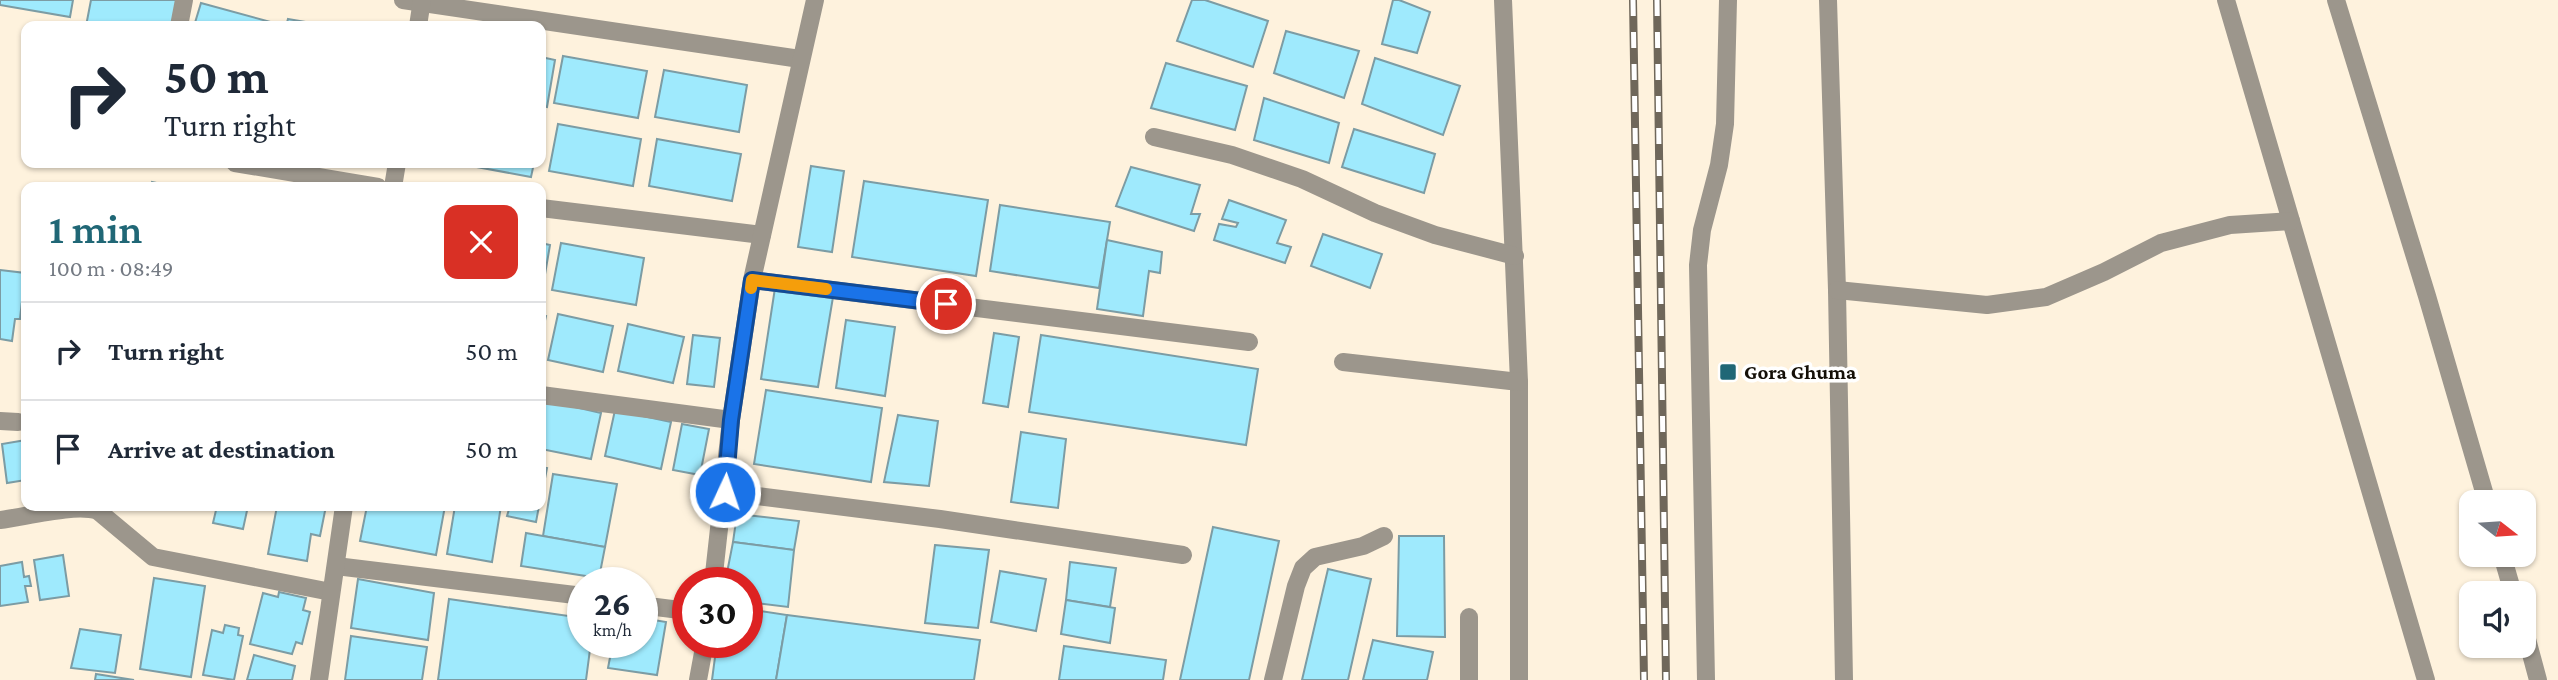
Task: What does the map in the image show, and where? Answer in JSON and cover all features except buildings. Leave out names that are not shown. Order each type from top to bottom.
[{"type":"street","points":[[180,21],[184,0]]},
{"type":"street","points":[[715,567],[731,420],[752,280],[815,0]]},
{"type":"street","points":[[1503,0],[1519,382],[1519,680]]},
{"type":"street","points":[[1706,680],[1698,265],[1702,230],[1720,165],[1725,124],[1728,0]]},
{"type":"street","points":[[1828,0],[1837,290],[1844,680]]},
{"type":"street","points":[[2226,0],[2426,680]]},
{"type":"street","points":[[2336,0],[2484,490]]},
{"type":"street","points":[[417,21],[415,1],[800,59]]},
{"type":"street","points":[[1154,137],[1232,155],[1302,179],[1375,213],[1435,234],[1515,256]]},
{"type":"street","points":[[265,168],[348,182]]},
{"type":"street","points":[[546,209],[762,235]]},
{"type":"street","points":[[1837,290],[1987,304],[2046,297],[2161,243],[2230,225],[2291,221]]},
{"type":"street","points":[[752,280],[1249,342]]},
{"type":"street","points":[[1343,362],[1519,382]]},
{"type":"street","points":[[546,395],[731,420]]},
{"type":"street","points":[[725,492],[940,519],[1183,555]]},
{"type":"street","points":[[0,520],[56,511]]},
{"type":"street","points":[[98,511],[153,557],[331,592]]},
{"type":"street","points":[[319,680],[343,511]]},
{"type":"street","points":[[1273,680],[1296,586],[1303,568],[1315,557],[1363,546],[1384,536]]},
{"type":"street","points":[[336,566],[567,594]]},
{"type":"street","points":[[1469,617],[1469,680]]},
{"type":"street","points":[[698,680],[702,658]]},
{"type":"street","points":[[2532,658],[2538,680]]},
{"type":"railway","points":[[1633,0],[1644,680]]},
{"type":"railway","points":[[1657,0],[1666,680]]},
{"type":"slow traffic","points":[[751,288],[752,280],[826,289]]},
{"type":"place","name":"Gora Ghuma","points":[[1728,372]]},
{"type":"route","points":[[725,492],[731,420],[752,280],[946,304]]}]
